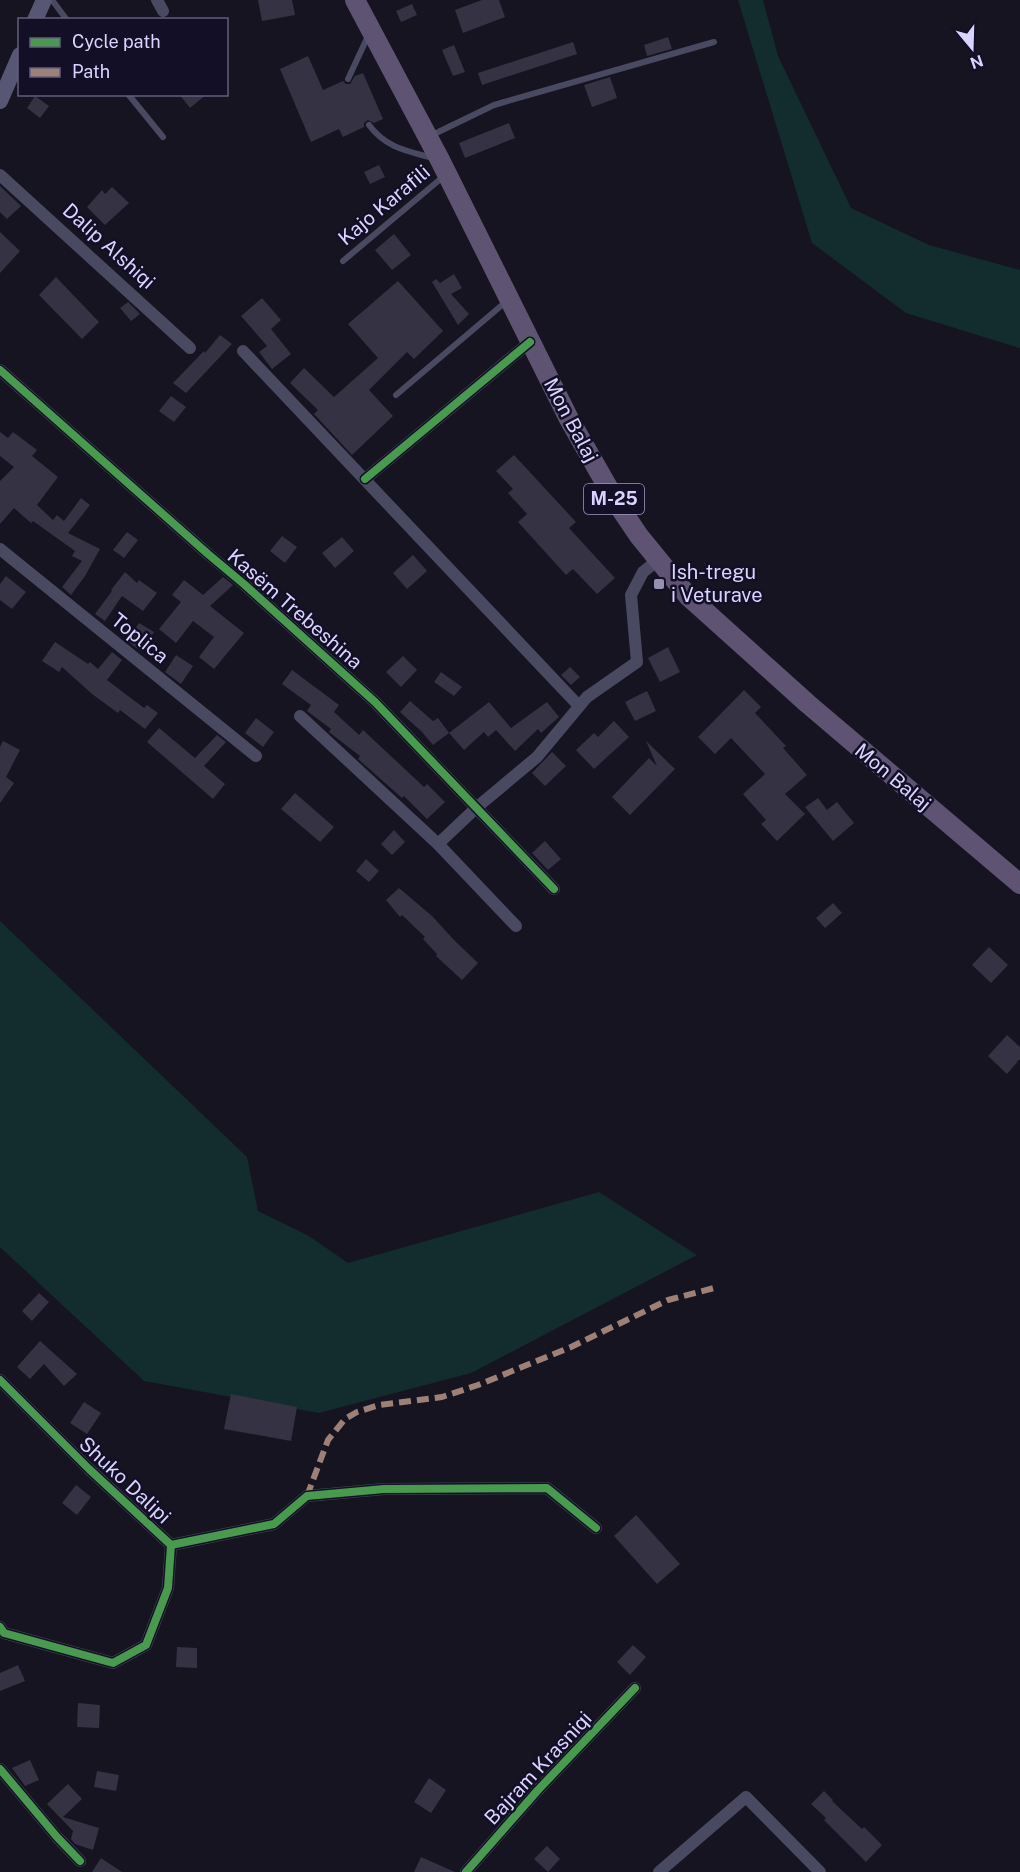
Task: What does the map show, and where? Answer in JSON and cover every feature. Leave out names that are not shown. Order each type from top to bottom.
[{"type":"main road","name":"Mon Balaj","points":[[355,0],[428,137],[569,419],[618,506],[658,560],[688,596],[808,704],[1020,884]]},
{"type":"street","points":[[36,18],[44,0]]},
{"type":"street","points":[[0,101],[18,60]]},
{"type":"street","name":"Dalip Alshiqi","points":[[0,175],[190,348]]},
{"type":"street","points":[[365,479],[530,342]]},
{"type":"street","points":[[243,351],[579,706]]},
{"type":"street","name":"Kasëm Trebeshina","points":[[0,370],[375,702],[554,889]]},
{"type":"street","name":"Toplica","points":[[0,549],[256,756]]},
{"type":"street","points":[[438,844],[537,757],[579,706],[595,691],[637,662],[631,595],[643,572],[658,560]]},
{"type":"street","points":[[300,716],[438,844],[516,926]]},
{"type":"street","name":"Shuko Dalipi","points":[[0,1380],[89,1469],[171,1545],[168,1588],[146,1645],[113,1663],[4,1633],[0,1627]]},
{"type":"street","points":[[171,1545],[274,1524],[307,1496],[384,1489],[547,1488],[596,1528]]},
{"type":"street","name":"Bajram Krasniqi","points":[[466,1872],[538,1790],[635,1688]]},
{"type":"street","points":[[0,1769],[57,1838],[80,1861]]},
{"type":"street","points":[[658,1872],[746,1797],[820,1872]]},
{"type":"lane","points":[[52,0],[66,18]]},
{"type":"lane","points":[[348,79],[370,31]]},
{"type":"lane","points":[[428,137],[494,105],[714,42]]},
{"type":"lane","points":[[130,96],[164,136]]},
{"type":"lane","points":[[369,125],[378,137],[388,144],[443,167]]},
{"type":"lane","name":"Kajo Karafili","points":[[343,261],[443,167]]},
{"type":"lane","points":[[396,395],[508,300]]},
{"type":"green space","points":[[738,0],[763,0],[778,56],[851,208],[929,245],[1020,270],[1020,348],[906,313],[812,243]]},
{"type":"green space","points":[[0,921],[247,1157],[258,1211],[309,1236],[348,1263],[599,1192],[697,1255],[471,1373],[319,1413],[144,1381],[0,1247]]},
{"type":"building","points":[[258,0],[292,0],[295,15],[262,21]]},
{"type":"building","points":[[482,0],[499,0],[505,17],[463,33],[455,10]]},
{"type":"building","points":[[412,4],[417,15],[401,22],[396,11]]},
{"type":"building","points":[[668,37],[672,49],[647,56],[644,45]]},
{"type":"building","points":[[573,42],[577,54],[482,85],[478,73]]},
{"type":"building","points":[[454,45],[465,72],[453,76],[442,50]]},
{"type":"building","points":[[308,56],[323,90],[343,81],[350,84],[355,76],[363,73],[383,119],[374,123],[368,120],[364,123],[364,127],[343,137],[339,129],[311,142],[280,69]]},
{"type":"building","points":[[610,77],[617,98],[592,107],[584,85]]},
{"type":"building","points":[[35,96],[49,106],[40,118],[27,108]]},
{"type":"building","points":[[181,96],[205,96],[190,108]]},
{"type":"building","points":[[509,123],[515,138],[465,158],[459,143]]},
{"type":"building","points":[[379,165],[385,177],[370,184],[364,172]]},
{"type":"building","points":[[0,186],[21,206],[7,219],[0,212]]},
{"type":"building","points":[[112,187],[129,203],[105,225],[87,207],[102,190],[105,194]]},
{"type":"building","points":[[0,232],[20,251],[0,273]]},
{"type":"building","points":[[394,234],[411,255],[392,270],[375,250]]},
{"type":"building","points":[[454,274],[462,288],[451,294],[469,314],[458,325],[432,282],[436,279],[440,283]]},
{"type":"building","points":[[56,277],[99,322],[82,339],[39,295]]},
{"type":"building","points":[[398,281],[443,331],[414,359],[407,352],[369,390],[393,416],[352,455],[314,414],[318,410],[290,383],[304,368],[334,397],[378,358],[348,324]]},
{"type":"building","points":[[262,298],[281,320],[271,329],[291,354],[272,369],[259,352],[267,346],[241,316]]},
{"type":"building","points":[[128,302],[140,314],[131,321],[120,308]]},
{"type":"building","points":[[220,335],[232,344],[186,393],[173,383],[204,351],[205,353]]},
{"type":"building","points":[[171,396],[186,407],[174,422],[159,411]]},
{"type":"building","points":[[0,432],[8,438],[13,432],[37,450],[32,456],[58,477],[37,505],[53,520],[57,515],[64,521],[81,498],[90,505],[68,533],[100,549],[71,595],[62,587],[82,561],[72,556],[75,551],[33,521],[31,523],[14,508],[0,524],[0,481],[14,467],[0,456]]},
{"type":"building","points":[[514,455],[576,522],[569,528],[615,578],[597,594],[573,569],[566,575],[518,522],[527,514],[508,493],[513,489],[496,471]]},
{"type":"building","points":[[127,532],[138,540],[124,558],[113,550]]},
{"type":"building","points":[[282,536],[297,547],[285,563],[270,551]]},
{"type":"building","points":[[342,537],[354,551],[335,568],[322,553]]},
{"type":"building","points":[[413,555],[427,571],[407,589],[393,573]]},
{"type":"building","points":[[125,572],[137,583],[139,580],[157,593],[143,611],[122,596],[105,621],[95,614]]},
{"type":"building","points":[[6,576],[26,592],[12,609],[0,600],[0,584]]},
{"type":"building","points":[[223,577],[233,585],[210,606],[244,633],[214,669],[199,657],[214,637],[193,621],[176,643],[159,629],[181,602],[172,595],[184,580],[203,595]]},
{"type":"building","points":[[139,623],[154,632],[142,652],[127,641]]},
{"type":"building","points":[[55,642],[98,669],[112,652],[122,660],[107,680],[144,708],[147,705],[158,713],[145,729],[120,710],[118,713],[92,694],[62,667],[59,672],[42,661]]},
{"type":"building","points":[[668,647],[680,672],[660,682],[648,658]]},
{"type":"building","points":[[176,655],[193,666],[181,684],[165,672]]},
{"type":"building","points":[[403,656],[417,670],[401,687],[386,672]]},
{"type":"building","points":[[570,667],[580,677],[571,685],[561,675]]},
{"type":"building","points":[[292,670],[339,705],[334,712],[359,735],[363,730],[424,787],[427,784],[445,802],[427,819],[404,796],[402,798],[358,759],[360,756],[329,732],[331,729],[307,711],[311,705],[282,684]]},
{"type":"building","points":[[441,672],[462,687],[454,696],[434,682]]},
{"type":"building","points":[[744,690],[761,707],[755,713],[786,746],[783,748],[807,775],[785,794],[805,814],[777,841],[761,824],[766,820],[743,794],[765,774],[731,738],[715,754],[698,737]]},
{"type":"building","points":[[647,691],[656,711],[635,721],[625,702]]},
{"type":"building","points":[[410,701],[433,721],[438,718],[449,733],[433,745],[400,712]]},
{"type":"building","points":[[489,702],[511,728],[547,702],[559,717],[541,733],[538,729],[515,751],[496,730],[488,737],[484,732],[464,750],[449,733]]},
{"type":"building","points":[[256,718],[274,732],[263,747],[245,733]]},
{"type":"building","points":[[614,721],[629,737],[594,769],[576,750],[594,733],[598,737]]},
{"type":"building","points":[[159,728],[195,758],[217,735],[226,742],[204,766],[225,784],[213,799],[147,742]]},
{"type":"building","points":[[3,741],[20,750],[6,777],[14,783],[0,803],[0,747]]},
{"type":"building","points":[[646,741],[675,769],[630,815],[612,797],[649,758],[657,766]]},
{"type":"building","points":[[552,752],[566,766],[545,786],[532,773]]},
{"type":"building","points":[[295,793],[334,827],[320,842],[281,809]]},
{"type":"building","points":[[818,798],[827,810],[837,802],[854,823],[833,841],[805,807]]},
{"type":"building","points":[[394,830],[405,842],[392,855],[381,844]]},
{"type":"building","points":[[545,841],[561,859],[548,870],[532,853]]},
{"type":"building","points":[[366,859],[379,871],[369,882],[356,871]]},
{"type":"building","points":[[399,888],[432,916],[478,963],[462,980],[436,956],[437,954],[423,939],[425,937],[402,915],[400,917],[386,900]]},
{"type":"building","points":[[833,903],[842,913],[825,928],[816,918]]},
{"type":"building","points":[[989,947],[1008,965],[991,983],[972,965]]},
{"type":"building","points":[[1007,1035],[1020,1047],[1020,1059],[1007,1074],[988,1056]]},
{"type":"building","points":[[39,1293],[49,1302],[32,1321],[22,1311]]},
{"type":"building","points":[[40,1341],[77,1374],[64,1386],[44,1364],[30,1379],[17,1367]]},
{"type":"building","points":[[231,1394],[297,1407],[291,1441],[224,1429]]},
{"type":"building","points":[[84,1402],[101,1413],[87,1434],[70,1423]]},
{"type":"building","points":[[76,1485],[91,1497],[77,1515],[62,1503]]},
{"type":"building","points":[[636,1515],[680,1564],[657,1584],[614,1536]]},
{"type":"building","points":[[633,1645],[646,1657],[630,1675],[617,1662]]},
{"type":"building","points":[[177,1647],[197,1648],[197,1668],[176,1667]]},
{"type":"building","points":[[18,1665],[25,1681],[0,1691],[0,1673]]},
{"type":"building","points":[[78,1703],[100,1705],[99,1728],[77,1727]]},
{"type":"building","points":[[30,1760],[39,1780],[25,1786],[12,1768]]},
{"type":"building","points":[[97,1771],[119,1775],[116,1791],[94,1787]]},
{"type":"building","points":[[429,1778],[446,1790],[431,1813],[414,1802]]},
{"type":"building","points":[[68,1784],[82,1799],[63,1817],[99,1828],[93,1850],[75,1844],[71,1839],[73,1831],[47,1804]]},
{"type":"building","points":[[824,1791],[862,1829],[864,1827],[882,1845],[866,1862],[811,1804]]},
{"type":"building","points":[[547,1846],[560,1859],[548,1872],[534,1859]]},
{"type":"building","points":[[421,1857],[455,1872],[414,1872]]},
{"type":"building","points":[[101,1858],[122,1872],[92,1872]]},
{"type":"marked path","points":[[307,1496],[328,1440],[345,1419],[357,1412],[379,1405],[442,1397],[478,1385],[571,1347],[668,1300],[714,1288]]},
{"type":"cycle path","points":[[365,479],[530,342]]},
{"type":"cycle path","points":[[0,370],[375,702],[554,889]]},
{"type":"cycle path","points":[[0,1380],[89,1469],[171,1545],[168,1588],[146,1645],[113,1663],[4,1633],[0,1627]]},
{"type":"cycle path","points":[[171,1545],[274,1524],[307,1496],[384,1489],[547,1488],[596,1528]]},
{"type":"cycle path","points":[[466,1872],[538,1790],[635,1688]]},
{"type":"cycle path","points":[[0,1769],[80,1861]]},
{"type":"place","name":"Ish-tregu i Veturave","points":[[659,584]]}]
